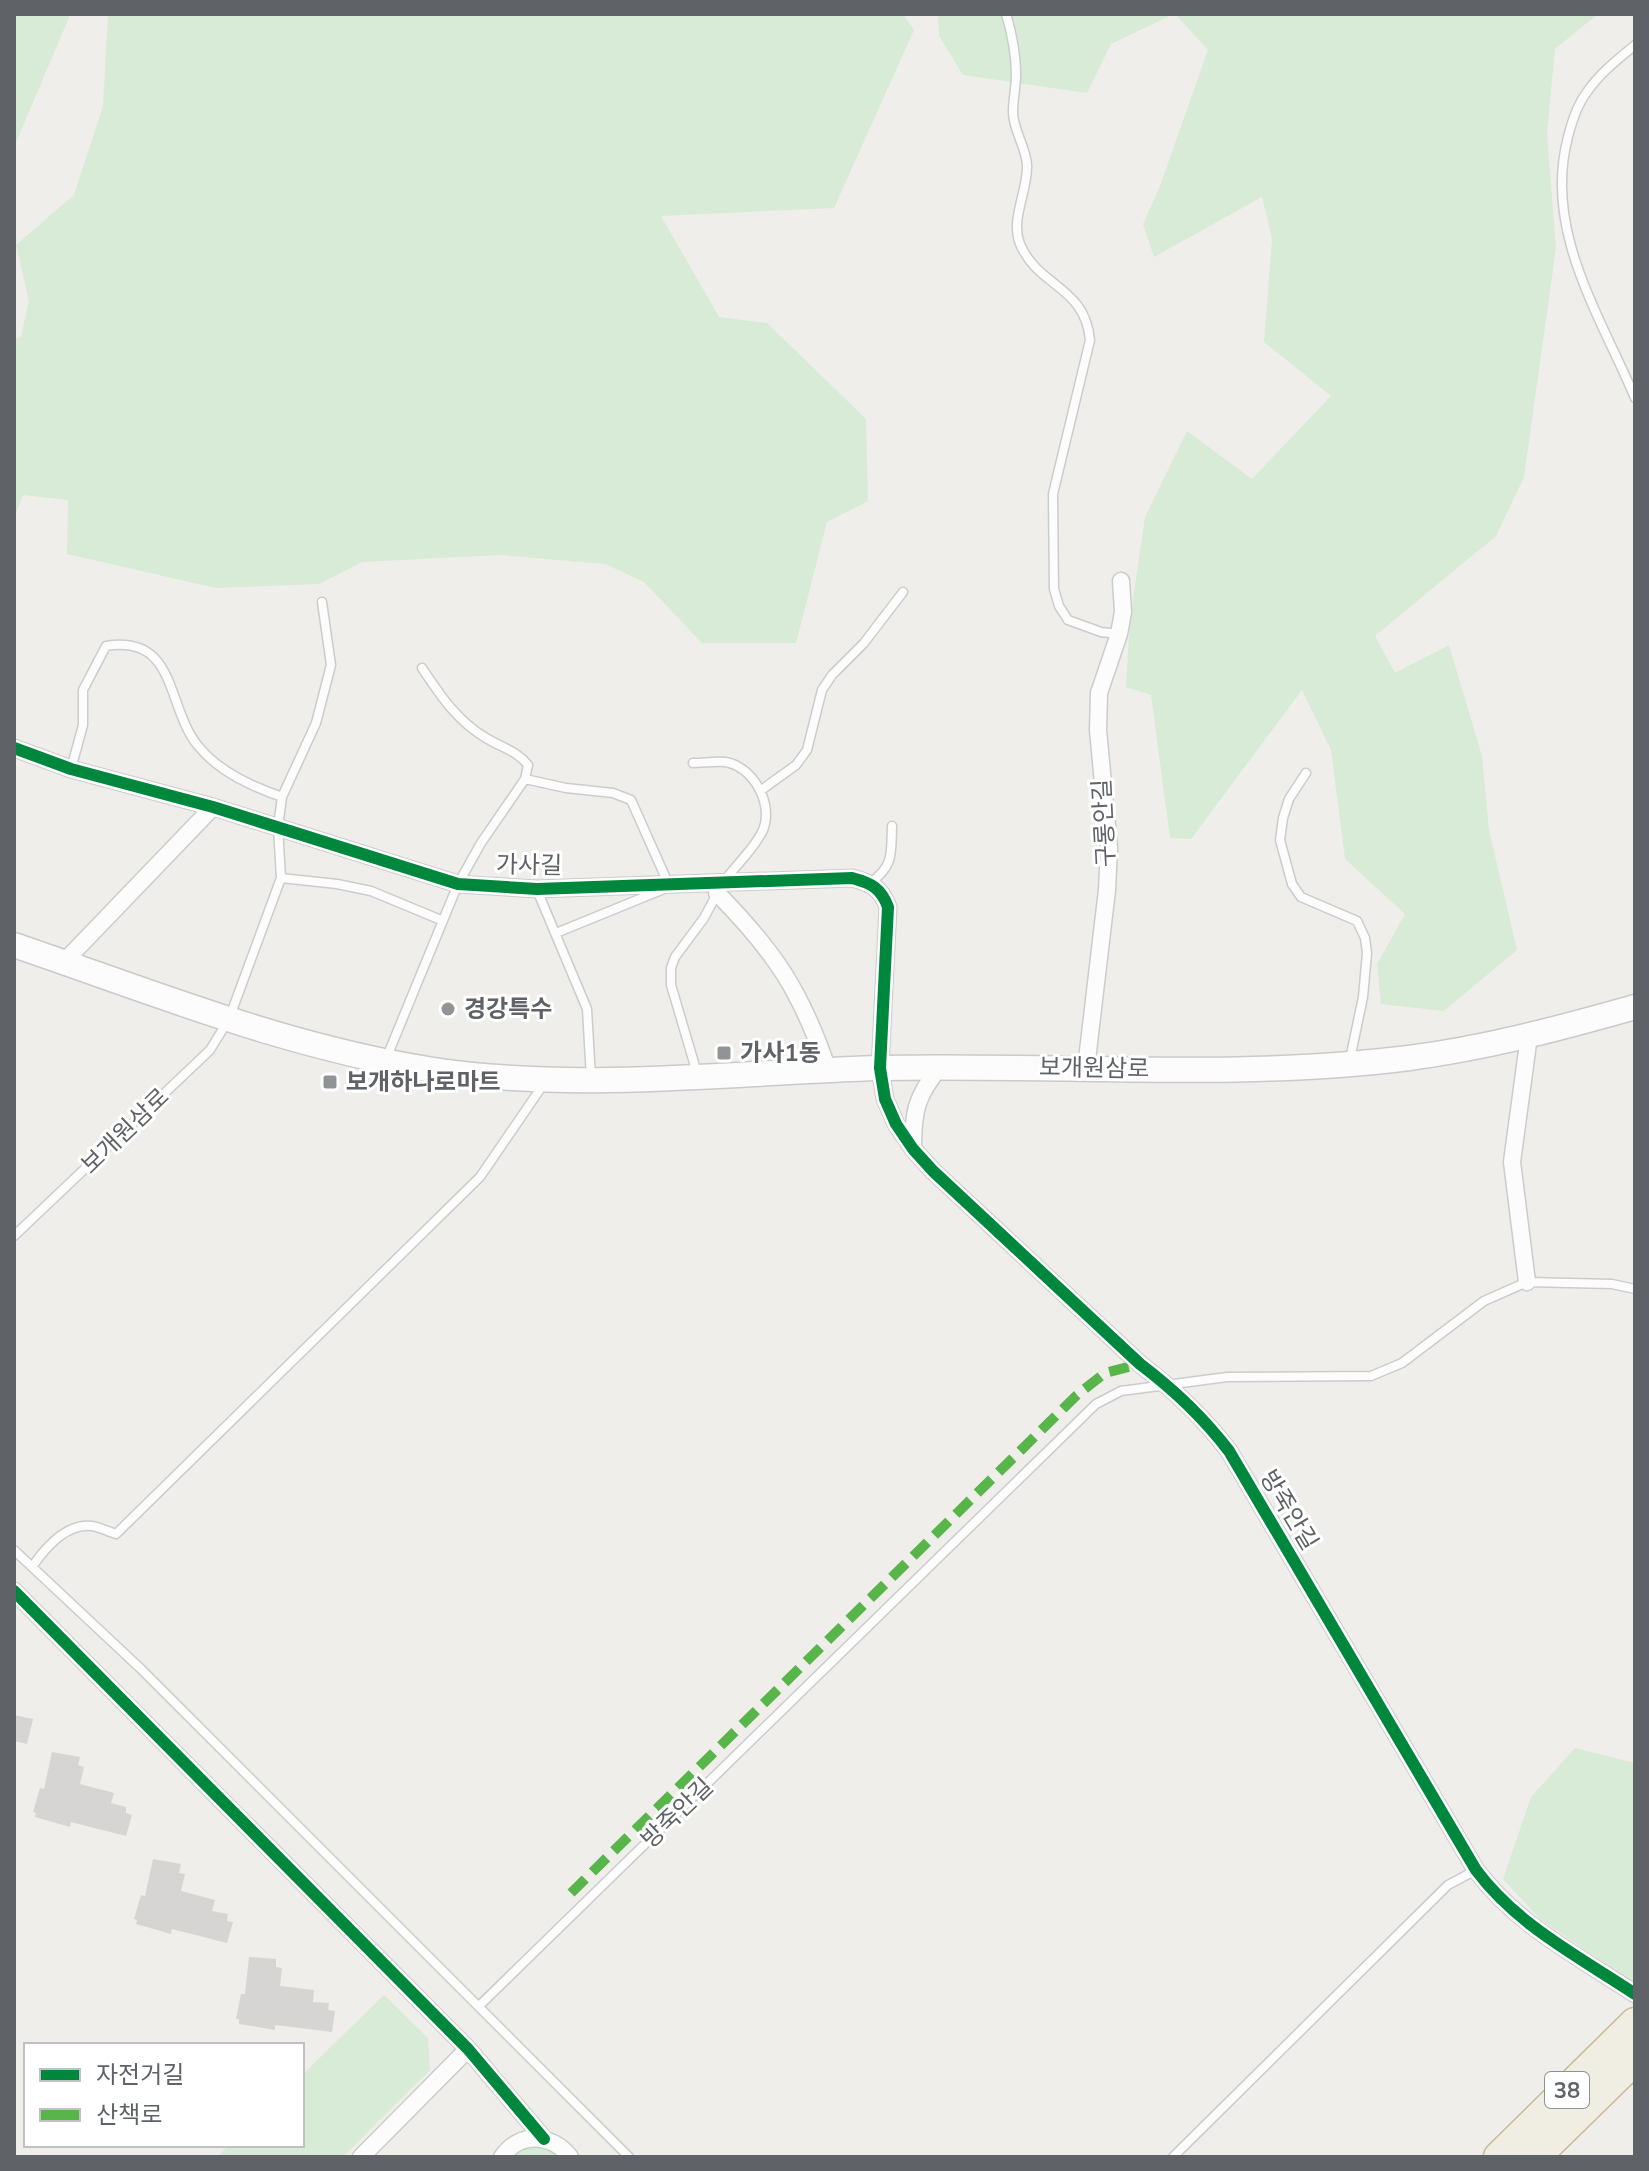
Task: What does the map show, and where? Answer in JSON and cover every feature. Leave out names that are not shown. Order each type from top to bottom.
[{"type":"highway","name":"38","points":[[1499,2157],[1635,2023]]},
{"type":"highway","name":"38","points":[[1535,2157],[1635,2059]]},
{"type":"main road","name":"보개원삼로","points":[[14,945],[318,1047],[449,1071],[548,1078],[880,1068],[1207,1070],[1349,1064],[1410,1058],[1529,1036],[1635,1007]]},
{"type":"street","name":"구롱안길","points":[[1086,1068],[1107,890],[1109,847],[1098,730],[1099,693],[1119,634],[1123,612],[1121,581]]},
{"type":"street","name":"가사길","points":[[14,748],[71,769],[213,807],[458,884],[537,889],[672,884],[720,887],[852,878],[870,883]]},
{"type":"street","points":[[64,962],[213,807]]},
{"type":"street","points":[[870,883],[882,893],[888,907],[880,1068]]},
{"type":"street","points":[[720,887],[779,963],[814,1030],[828,1070]]},
{"type":"street","points":[[1527,1282],[1512,1162],[1529,1036]]},
{"type":"street","points":[[913,1149],[917,1103],[923,1087],[940,1067]]},
{"type":"street","name":"방죽안길","points":[[880,1068],[885,1099],[896,1124],[933,1171],[1140,1364],[1166,1384],[1213,1430],[1229,1451],[1476,1870],[1493,1893],[1535,1930],[1635,1994]]},
{"type":"street","points":[[14,1591],[468,2049],[544,2139],[563,2148],[570,2157]]},
{"type":"street","points":[[361,2157],[468,2049]]},
{"type":"street","points":[[502,2157],[523,2140],[544,2139]]},
{"type":"lane","points":[[1006,14],[1013,34],[1016,76],[1013,113],[1027,162],[1017,220],[1019,242],[1030,262],[1079,304],[1088,323],[1090,340],[1053,494],[1054,589],[1059,606],[1068,620],[1101,632],[1119,634]]},
{"type":"lane","points":[[1635,45],[1611,65],[1587,92],[1574,115],[1560,185],[1572,253],[1635,398]]},
{"type":"lane","points":[[760,791],[796,765],[807,750],[822,690],[832,675],[864,643],[903,592]]},
{"type":"lane","points":[[229,1019],[281,878],[278,827],[282,797],[316,723],[327,689],[331,665],[322,602]]},
{"type":"lane","points":[[71,769],[83,725],[83,690],[106,646],[127,642],[152,656],[165,669],[189,733],[200,749],[241,782],[282,797]]},
{"type":"lane","points":[[385,1061],[458,884],[481,843],[525,779],[528,765],[518,753],[485,738],[450,710],[422,668]]},
{"type":"lane","points":[[693,763],[727,762],[749,773],[760,791],[767,812],[763,830],[720,887],[671,968],[671,985],[697,1075]]},
{"type":"lane","points":[[1306,773],[1289,799],[1280,840],[1292,884],[1301,897],[1357,921],[1365,938],[1366,974],[1349,1064]]},
{"type":"lane","points":[[525,779],[566,788],[613,793],[631,800],[672,884],[556,933]]},
{"type":"lane","points":[[870,883],[886,872],[891,857],[892,826]]},
{"type":"lane","points":[[281,878],[371,891],[441,920]]},
{"type":"lane","points":[[537,889],[587,1009],[591,1078]]},
{"type":"lane","name":"보개원삼로","points":[[14,1236],[210,1050],[229,1019]]},
{"type":"lane","points":[[32,1567],[44,1549],[74,1527],[94,1526],[116,1534],[480,1177],[548,1078]]},
{"type":"lane","points":[[1166,1384],[1227,1377],[1371,1376],[1402,1363],[1484,1301],[1527,1282],[1612,1284],[1635,1289]]},
{"type":"lane","name":"방죽안길","points":[[479,2006],[1096,1404],[1121,1391],[1166,1384]]},
{"type":"lane","points":[[14,1550],[141,1669],[629,2157]]},
{"type":"lane","points":[[1173,2157],[1448,1885],[1476,1870]]},
{"type":"green space","points":[[14,14],[70,15],[14,147]]},
{"type":"green space","points":[[108,14],[903,14],[914,30],[834,208],[661,216],[719,317],[767,323],[866,419],[868,501],[827,522],[796,643],[702,643],[644,582],[605,564],[500,555],[362,562],[319,584],[216,588],[67,554],[68,500],[23,495],[14,518],[14,339],[21,337],[29,301],[16,245],[74,195],[103,106]]},
{"type":"green space","points":[[938,14],[1174,14],[1111,44],[1087,93],[963,75],[939,36]]},
{"type":"green space","points":[[1175,14],[1598,14],[1555,49],[1547,133],[1556,248],[1524,477],[1496,536],[1375,636],[1395,673],[1449,645],[1482,756],[1489,830],[1517,950],[1444,1011],[1381,1004],[1377,964],[1405,914],[1345,859],[1331,750],[1302,690],[1191,839],[1170,838],[1151,695],[1126,687],[1130,619],[1145,517],[1187,431],[1252,479],[1331,396],[1264,342],[1272,239],[1262,197],[1154,257],[1143,224],[1160,186],[1208,50]]},
{"type":"green space","points":[[1575,1748],[1635,1763],[1635,1984],[1540,1919],[1503,1879],[1531,1797]]},
{"type":"green space","points":[[384,1995],[428,2038],[430,2070],[343,2157],[217,2157],[227,2147],[304,2147],[304,2073]]},
{"type":"green space","points":[[530,2147],[548,2149],[559,2157],[511,2157]]},
{"type":"building","points":[[14,1715],[33,1719],[27,1744],[14,1741]]},
{"type":"building","points":[[52,1752],[80,1757],[78,1765],[84,1767],[80,1784],[114,1793],[111,1803],[126,1807],[126,1813],[132,1815],[126,1836],[71,1822],[70,1827],[35,1817],[36,1813],[33,1812],[40,1788],[44,1789]]},
{"type":"building","points":[[153,1859],[181,1864],[179,1873],[185,1874],[181,1891],[215,1900],[212,1911],[228,1914],[227,1921],[233,1922],[227,1943],[172,1929],[171,1934],[136,1924],[137,1920],[134,1919],[141,1895],[145,1896]]},
{"type":"building","points":[[249,1957],[276,1959],[276,1967],[282,1968],[280,1986],[314,1990],[313,2002],[329,2003],[328,2010],[335,2011],[332,2032],[275,2025],[275,2030],[239,2024],[239,2019],[236,2019],[241,1994],[245,1994]]},
{"type":"marked path","points":[[571,1893],[1077,1395],[1105,1373],[1140,1364]]},
{"type":"cycle path","points":[[14,748],[71,769],[213,807],[458,884],[537,889],[852,878],[874,887],[888,907],[880,1068],[885,1099],[896,1124],[913,1149],[1140,1364],[1187,1404],[1219,1439],[1229,1451],[1476,1870],[1530,1924],[1635,1994]]},
{"type":"cycle path","points":[[14,1591],[468,2049],[544,2139]]},
{"type":"place","name":"경강특수","points":[[448,1009]]},
{"type":"place","name":"가사1동","points":[[724,1053]]},
{"type":"place","name":"보개하나로마트","points":[[330,1082]]}]
